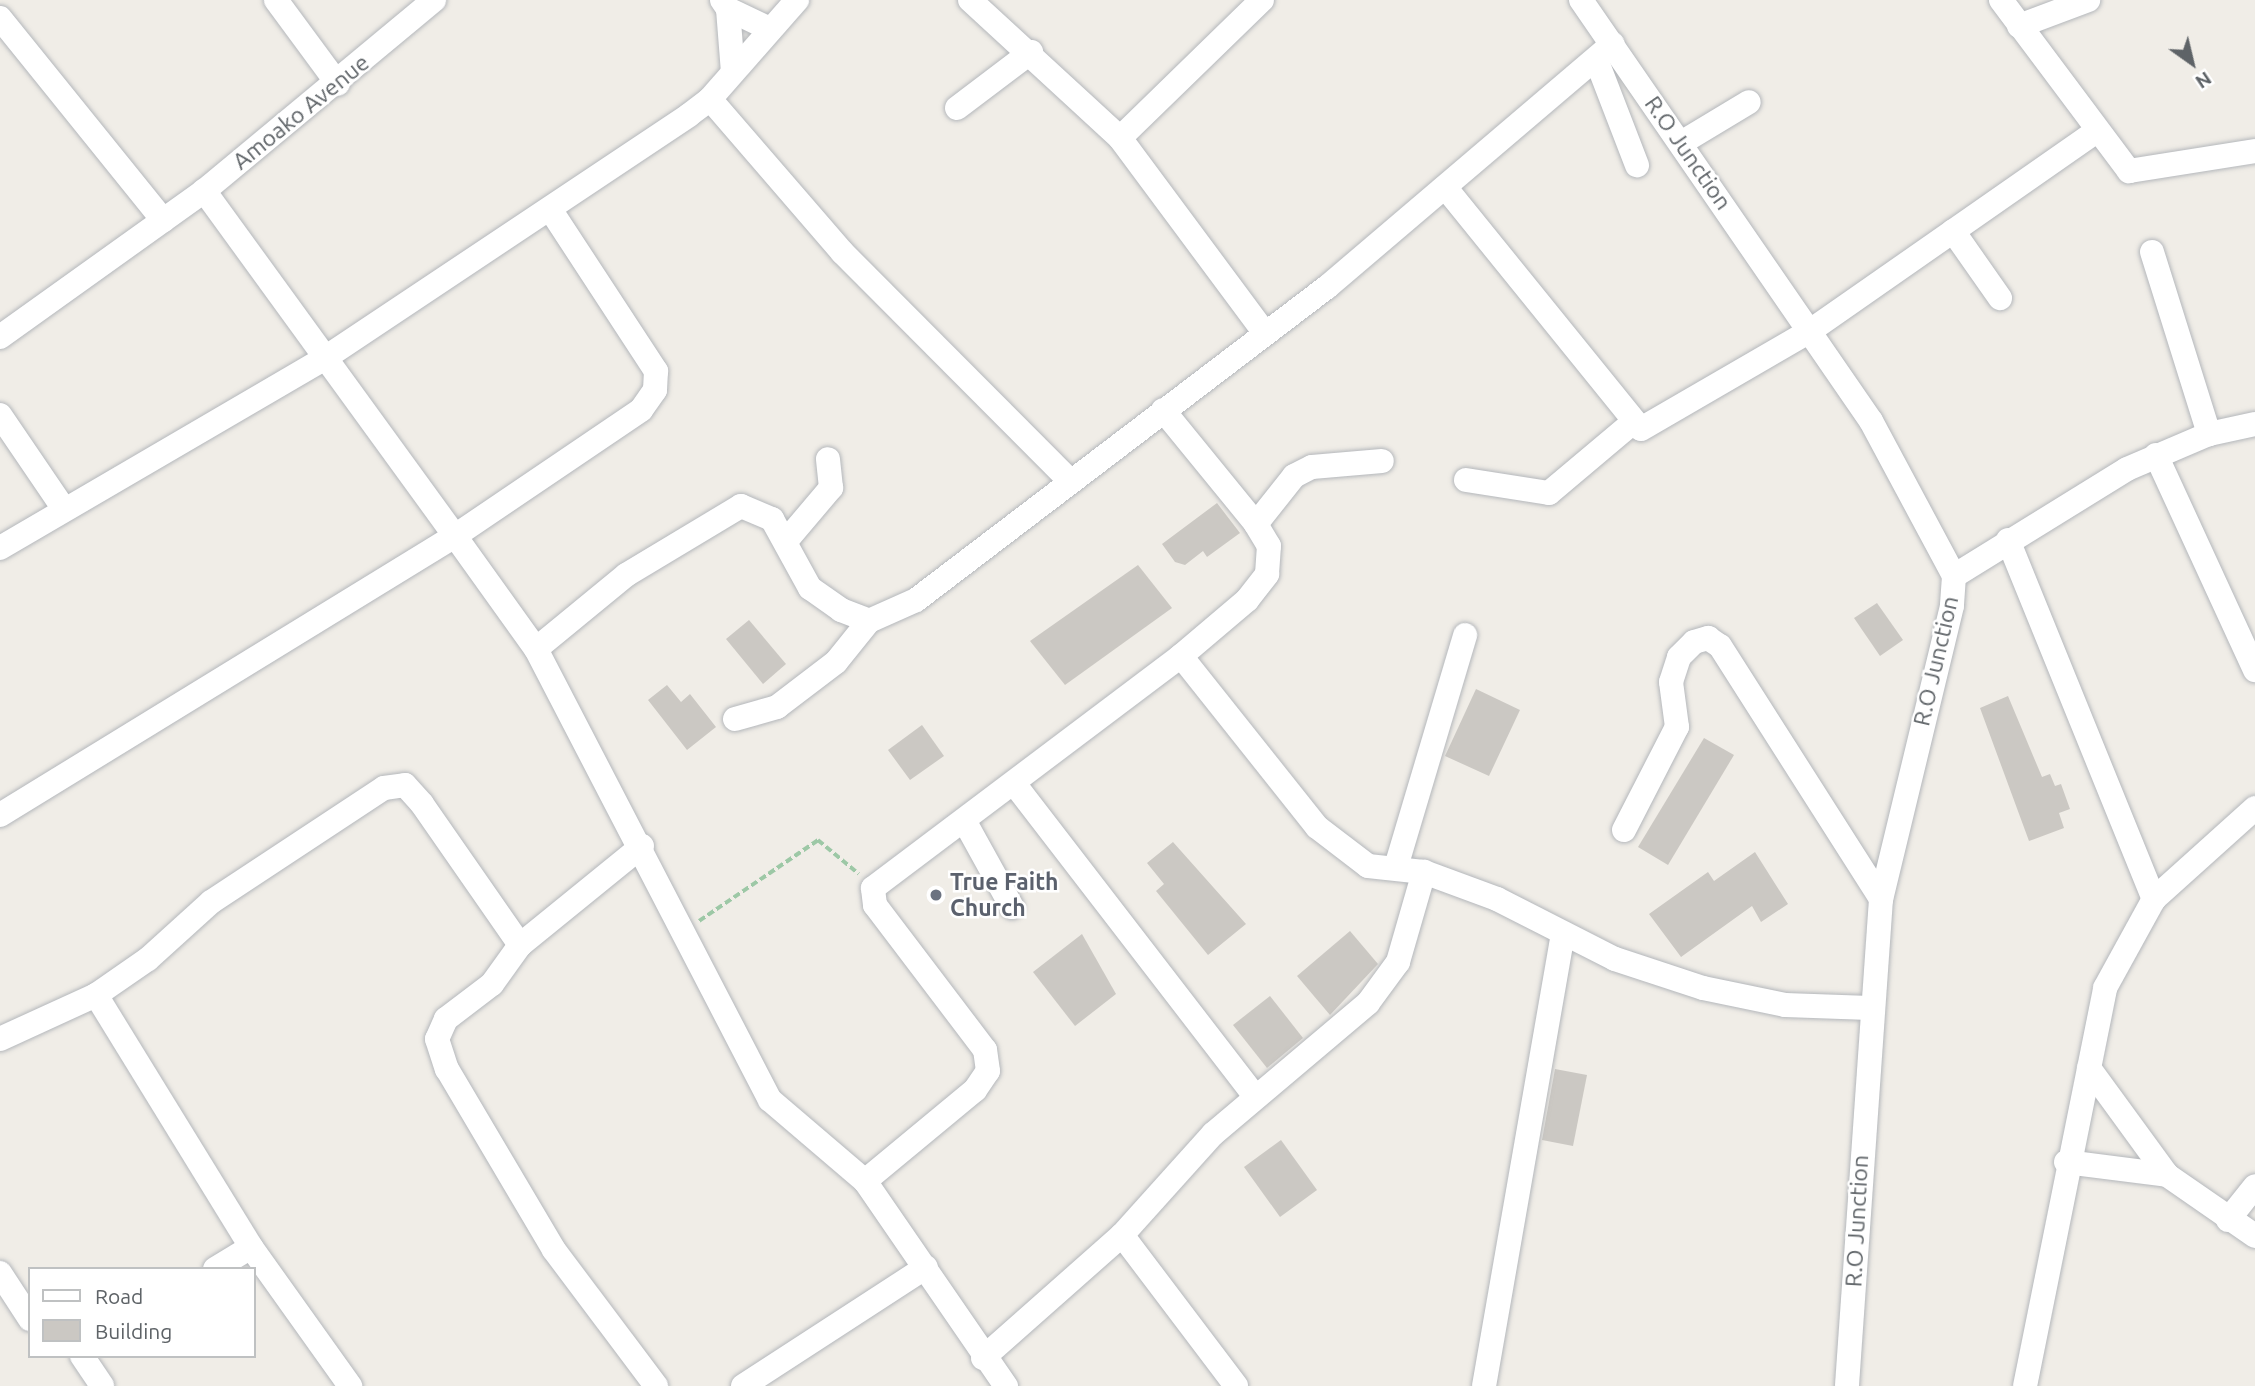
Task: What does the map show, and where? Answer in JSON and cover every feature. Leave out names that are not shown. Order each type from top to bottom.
[{"type":"street","points":[[276,0],[338,84]]},
{"type":"street","name":"Amoako Avenue","points":[[0,337],[204,191],[338,84],[434,0]]},
{"type":"street","points":[[0,548],[328,356],[710,99],[797,0]]},
{"type":"street","points":[[970,0],[1031,52],[1120,138],[1264,332]]},
{"type":"street","points":[[1120,138],[1262,0]]},
{"type":"street","name":"R.O Junction","points":[[1581,0],[1604,52],[1681,143],[1871,421],[1954,576],[1952,606],[1881,899],[1870,1008],[1847,1386]]},
{"type":"street","points":[[2001,0],[2096,131],[2124,165],[2137,172],[2255,151]]},
{"type":"street","points":[[2019,26],[2088,0]]},
{"type":"street","points":[[725,5],[769,29]]},
{"type":"street","points":[[725,5],[733,72]]},
{"type":"street","points":[[0,18],[163,220]]},
{"type":"street","points":[[957,108],[1031,52]]},
{"type":"street","points":[[735,719],[778,707],[836,662],[869,621],[916,600],[974,559],[1068,479],[1264,332],[1445,187],[1604,52],[1637,165]]},
{"type":"street","points":[[710,99],[843,253],[1068,479]]},
{"type":"street","points":[[1681,143],[1749,102]]},
{"type":"street","points":[[1466,480],[1549,493],[1631,424],[1654,425],[1810,331],[2096,131]]},
{"type":"street","points":[[1445,187],[1631,424]]},
{"type":"street","points":[[204,191],[328,356],[424,501],[455,536],[536,649],[687,929],[770,1100],[865,1181],[926,1267],[983,1358],[1006,1386]]},
{"type":"street","points":[[0,815],[455,536],[642,410],[655,390],[656,371],[550,209]]},
{"type":"street","points":[[1953,231],[2000,298]]},
{"type":"street","points":[[2152,253],[2209,434]]},
{"type":"street","points":[[865,1181],[975,1090],[988,1071],[985,1050],[875,905],[873,888],[1016,786],[1181,656],[1247,600],[1267,574],[1269,546],[1256,524],[1163,410]]},
{"type":"street","points":[[0,415],[64,509]]},
{"type":"street","points":[[1954,576],[2008,540],[2156,455],[2209,434],[2255,424]]},
{"type":"street","points":[[2156,455],[2255,670]]},
{"type":"street","points":[[786,541],[831,488],[828,459]]},
{"type":"street","points":[[1256,524],[1294,476],[1312,467],[1382,461]]},
{"type":"street","points":[[536,649],[626,575],[741,506],[772,519],[810,588],[869,621]]},
{"type":"street","points":[[2008,540],[2154,899]]},
{"type":"street","points":[[1396,867],[1465,635]]},
{"type":"street","points":[[1624,830],[1677,727],[1671,682],[1679,657],[1694,642],[1708,638],[1720,646],[1881,899]]},
{"type":"street","points":[[1181,656],[1317,827],[1368,866],[1424,872],[1497,899],[1563,934],[1703,988],[1785,1005],[1870,1008]]},
{"type":"street","points":[[0,1039],[96,995],[148,959],[211,902],[384,788],[405,785],[520,946]]},
{"type":"street","points":[[1016,786],[1255,1096]]},
{"type":"street","points":[[2025,1386],[2066,1162],[2105,988],[2154,899],[2255,808]]},
{"type":"street","points":[[965,822],[1012,907]]},
{"type":"street","points":[[642,846],[520,946],[492,984],[446,1019],[437,1039],[442,1058],[554,1250],[656,1386]]},
{"type":"street","points":[[983,1358],[1122,1235],[1255,1096],[1368,1003],[1398,962],[1424,872]]},
{"type":"street","points":[[1484,1386],[1563,934]]},
{"type":"street","points":[[96,995],[251,1247],[350,1386]]},
{"type":"street","points":[[2089,1068],[2167,1175],[2228,1220],[2255,1236]]},
{"type":"street","points":[[2066,1162],[2167,1175]]},
{"type":"street","points":[[2228,1220],[2255,1186]]},
{"type":"street","points":[[1122,1235],[1236,1386]]},
{"type":"street","points":[[218,1267],[251,1247]]},
{"type":"street","points":[[743,1386],[926,1267]]},
{"type":"street","points":[[0,1273],[28,1316]]},
{"type":"street","points":[[83,1358],[102,1386]]},
{"type":"path","points":[[687,929],[818,840],[873,888]]},
{"type":"building","points":[[1217,503],[1240,533],[1207,557],[1203,551],[1185,565],[1175,562],[1162,544]]},
{"type":"building","points":[[1138,565],[1172,608],[1065,685],[1030,641]]},
{"type":"building","points":[[1877,603],[1903,640],[1880,656],[1854,618]]},
{"type":"building","points":[[749,620],[786,664],[763,684],[726,639]]},
{"type":"building","points":[[667,685],[681,702],[690,694],[716,727],[687,750],[648,700]]},
{"type":"building","points":[[1476,689],[1520,710],[1489,776],[1445,756]]},
{"type":"building","points":[[2008,696],[2042,777],[2050,774],[2055,786],[2061,784],[2070,809],[2059,813],[2064,828],[2029,841],[1980,708]]},
{"type":"building","points":[[922,725],[944,756],[910,780],[888,750]]},
{"type":"building","points":[[1704,738],[1734,755],[1668,865],[1638,847]]},
{"type":"building","points":[[1173,842],[1246,924],[1208,955],[1156,891],[1164,884],[1147,863]]},
{"type":"building","points":[[1755,852],[1788,904],[1761,922],[1752,906],[1681,957],[1649,914],[1708,872],[1714,881]]},
{"type":"building","points":[[1350,931],[1378,964],[1330,1015],[1297,976]]},
{"type":"building","points":[[1082,934],[1116,994],[1075,1026],[1033,972]]},
{"type":"building","points":[[1270,996],[1303,1038],[1267,1068],[1233,1025]]},
{"type":"building","points":[[1555,1069],[1587,1075],[1573,1146],[1542,1140]]},
{"type":"building","points":[[1281,1140],[1317,1190],[1280,1217],[1244,1167]]},
{"type":"place","name":"True Faith Church","points":[[936,895]]}]
